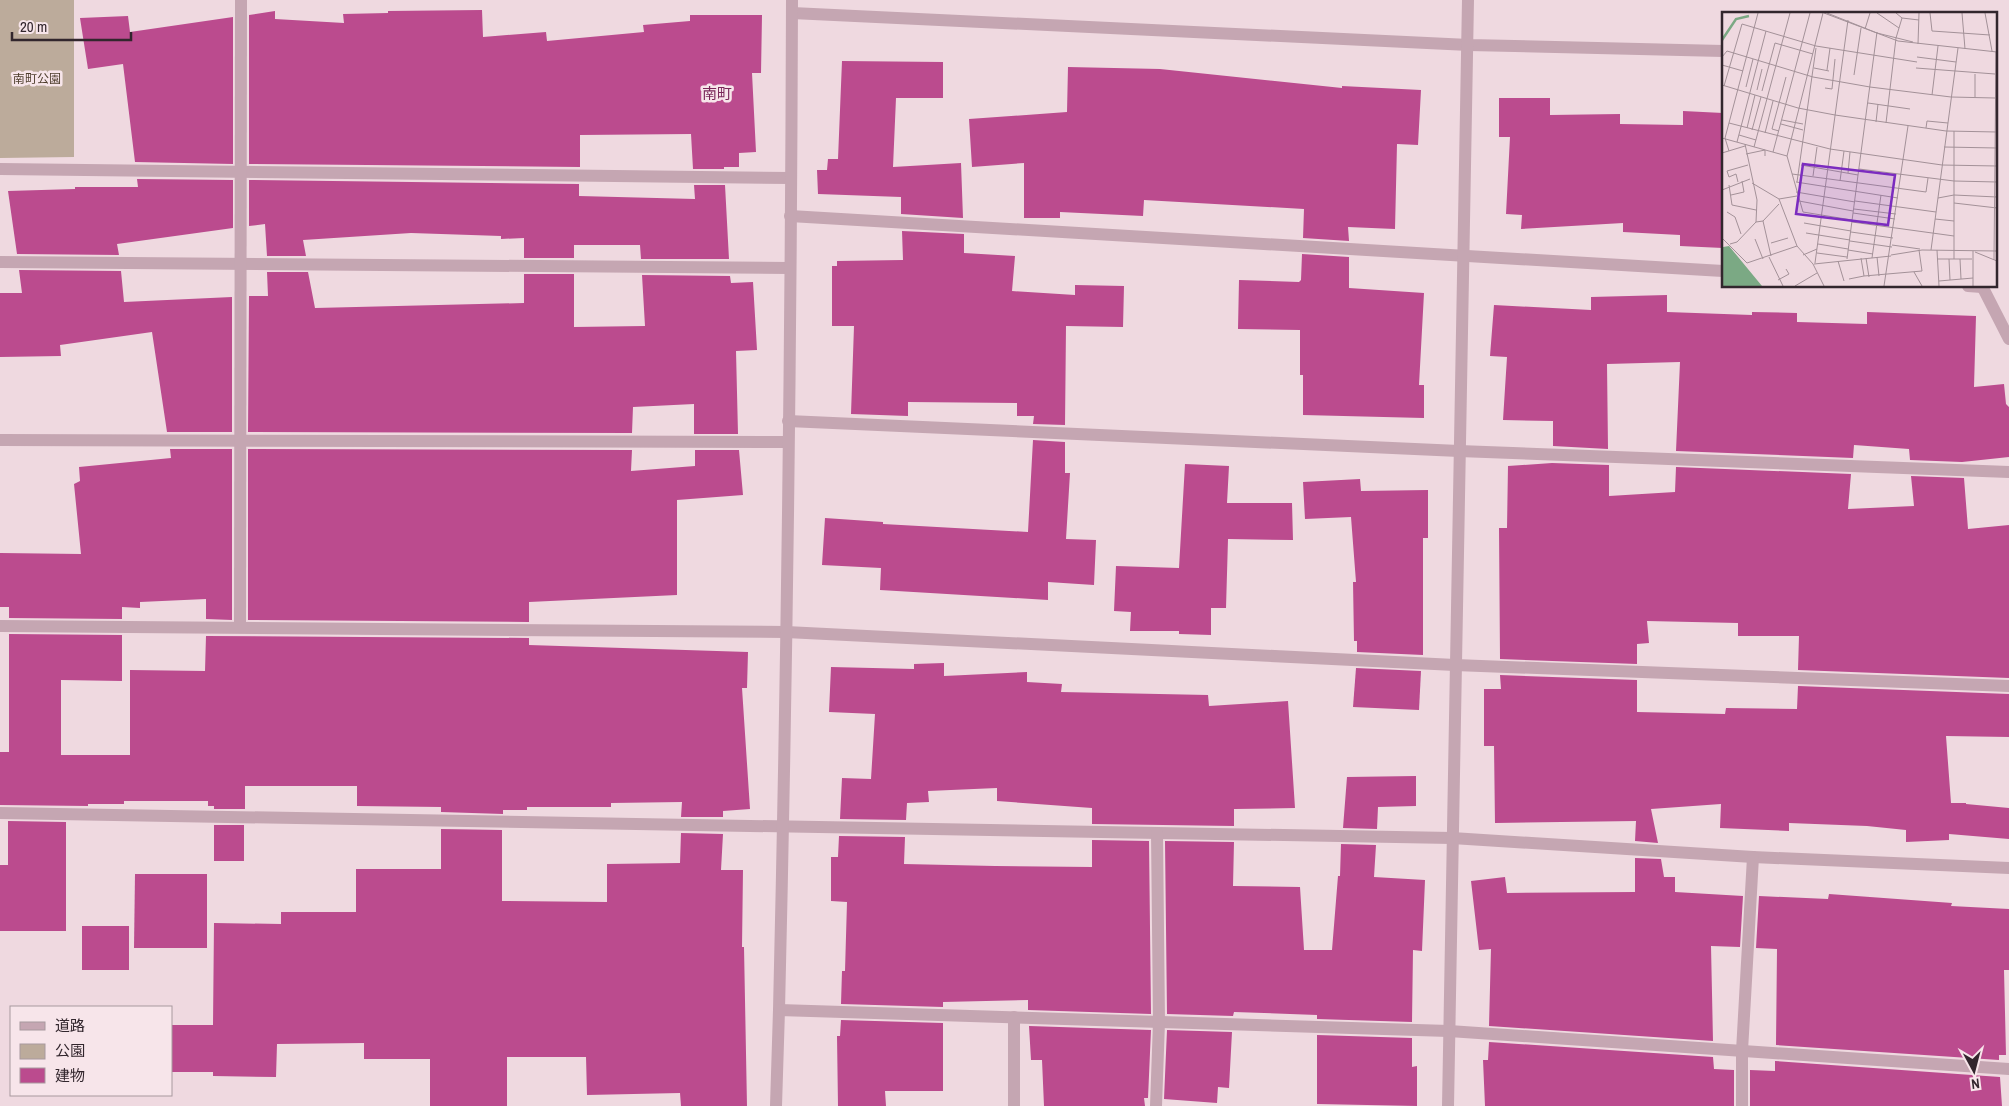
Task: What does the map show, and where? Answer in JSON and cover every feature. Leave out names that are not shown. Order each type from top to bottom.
[{"type":"street","points":[[240,627],[241,0]]},
{"type":"street","points":[[1448,1106],[1459,451],[1469,45],[1468,0]]},
{"type":"street","points":[[776,1106],[786,632],[792,7],[1469,45],[1722,51]]},
{"type":"street","points":[[0,169],[790,178]]},
{"type":"street","points":[[790,216],[1464,254],[1722,271]]},
{"type":"street","points":[[0,262],[789,268]]},
{"type":"street","points":[[1983,288],[2009,339]]},
{"type":"street","points":[[788,421],[1459,451],[2009,472]]},
{"type":"street","points":[[0,440],[788,442]]},
{"type":"street","points":[[0,626],[786,632],[1455,665],[2009,686]]},
{"type":"street","points":[[0,813],[1452,838],[1753,857],[2009,868]]},
{"type":"street","points":[[1156,1106],[1159,1022],[1157,833]]},
{"type":"street","points":[[1742,1106],[1742,1051],[1753,857]]},
{"type":"street","points":[[778,1010],[1448,1031],[2009,1069]]},
{"type":"street","points":[[1014,1018],[1014,1106]]},
{"type":"green space","name":"南町公園","points":[[0,0],[74,0],[74,157],[0,158]]},
{"type":"building","points":[[482,10],[483,37],[546,32],[547,41],[644,32],[643,25],[690,21],[690,15],[762,15],[761,73],[752,73],[756,152],[739,153],[739,167],[693,169],[691,134],[580,135],[580,167],[249,164],[249,15],[275,11],[275,19],[344,23],[343,14],[388,13],[388,11]]},
{"type":"building","points":[[128,16],[130,32],[233,17],[233,164],[135,162],[123,64],[88,69],[80,18]]},
{"type":"building","points":[[842,61],[943,62],[943,98],[896,98],[893,167],[961,163],[963,218],[901,214],[901,197],[818,194],[817,170],[827,170],[828,159],[838,159]]},
{"type":"building","points":[[1068,67],[1160,69],[1342,88],[1342,86],[1421,90],[1418,145],[1397,144],[1395,229],[1348,227],[1349,241],[1303,238],[1304,209],[1144,200],[1143,216],[1060,212],[1060,218],[1024,218],[1024,163],[972,167],[969,119],[1067,112]]},
{"type":"building","points":[[1499,98],[1550,98],[1550,115],[1620,114],[1620,124],[1683,125],[1683,111],[1722,113],[1722,248],[1680,246],[1680,235],[1623,232],[1623,223],[1521,229],[1522,215],[1506,214],[1510,137],[1499,137]]},
{"type":"building","points":[[137,179],[233,180],[233,228],[117,244],[119,255],[17,254],[8,191],[75,189],[75,187],[138,187]]},
{"type":"building","points":[[249,180],[579,184],[579,196],[695,199],[694,185],[725,185],[729,259],[641,259],[640,245],[574,245],[574,258],[524,258],[524,238],[501,239],[501,236],[411,233],[303,240],[306,256],[267,256],[265,224],[249,226]]},
{"type":"building","points":[[902,231],[964,234],[964,253],[1015,256],[1012,291],[1075,295],[1075,285],[1124,286],[1123,327],[1066,326],[1065,425],[1033,424],[1034,416],[1017,416],[1017,403],[908,402],[908,416],[851,414],[854,326],[832,326],[832,266],[837,266],[837,261],[903,260]]},
{"type":"building","points":[[1302,254],[1349,257],[1349,288],[1424,293],[1419,385],[1424,385],[1424,418],[1303,415],[1303,375],[1300,375],[1300,330],[1238,329],[1239,280],[1299,282],[1301,280]]},
{"type":"building","points":[[19,270],[121,271],[124,302],[232,297],[232,432],[167,432],[152,332],[60,345],[61,356],[0,357],[0,293],[22,293]]},
{"type":"building","points":[[267,272],[308,272],[315,308],[524,303],[524,274],[574,274],[574,327],[645,326],[642,275],[730,276],[731,283],[753,282],[757,350],[736,351],[738,434],[694,434],[694,404],[633,407],[632,433],[248,432],[249,296],[268,296]]},
{"type":"building","points":[[1667,295],[1667,312],[1752,315],[1752,312],[1797,313],[1797,322],[1867,324],[1867,312],[1976,316],[1974,387],[2004,384],[2006,404],[2009,407],[2009,457],[1962,462],[1910,460],[1909,449],[1854,445],[1853,458],[1676,451],[1680,362],[1607,364],[1608,449],[1553,446],[1553,421],[1503,420],[1507,357],[1490,356],[1494,305],[1591,310],[1591,297]]},
{"type":"building","points":[[1033,440],[1065,442],[1065,473],[1070,473],[1066,539],[1096,540],[1094,585],[1048,582],[1048,600],[880,590],[881,568],[822,565],[825,518],[883,522],[883,524],[1028,532]]},
{"type":"building","points":[[170,449],[232,449],[232,620],[206,619],[206,599],[140,602],[140,608],[122,607],[122,619],[9,618],[9,607],[0,607],[0,553],[81,554],[74,484],[80,481],[79,467],[171,458]]},
{"type":"building","points":[[248,449],[632,450],[631,471],[695,466],[695,450],[739,450],[743,495],[677,500],[677,595],[529,602],[529,622],[248,620]]},
{"type":"building","points":[[1552,463],[1609,465],[1609,496],[1675,492],[1676,467],[1851,474],[1848,509],[1914,506],[1911,476],[1964,478],[1968,529],[2009,525],[2009,678],[1798,670],[1799,636],[1738,636],[1738,623],[1647,621],[1649,643],[1637,644],[1637,664],[1500,659],[1499,528],[1507,528],[1508,466]]},
{"type":"building","points":[[1185,464],[1229,466],[1227,503],[1292,503],[1293,540],[1228,539],[1226,608],[1211,608],[1211,635],[1179,634],[1179,631],[1130,631],[1131,612],[1114,611],[1116,566],[1179,568]]},
{"type":"building","points":[[1360,479],[1361,491],[1428,490],[1428,538],[1423,538],[1423,655],[1357,652],[1357,641],[1354,641],[1353,582],[1356,582],[1351,517],[1305,519],[1303,482]]},
{"type":"building","points":[[9,634],[122,635],[122,681],[61,680],[61,755],[130,755],[130,670],[205,671],[206,636],[529,638],[529,645],[748,652],[747,688],[742,688],[750,809],[723,811],[723,817],[681,817],[682,802],[611,803],[611,807],[527,807],[527,810],[503,810],[503,814],[441,812],[441,807],[357,806],[357,786],[245,786],[245,809],[214,809],[214,806],[208,806],[208,801],[124,801],[124,804],[88,804],[88,806],[0,805],[0,752],[9,752]]},
{"type":"building","points":[[944,663],[944,676],[1027,672],[1027,682],[1062,684],[1061,692],[1208,695],[1209,706],[1288,701],[1295,808],[1234,809],[1234,826],[1092,824],[1092,808],[997,801],[997,788],[928,791],[929,802],[907,803],[906,820],[840,819],[842,778],[871,779],[875,714],[829,712],[831,667],[914,669],[914,664]]},
{"type":"building","points":[[1356,668],[1421,671],[1419,710],[1353,707]]},
{"type":"building","points":[[1500,675],[1637,680],[1637,712],[1725,714],[1726,708],[1797,709],[1798,686],[2009,694],[2009,737],[1946,736],[1951,803],[2009,808],[2009,839],[1949,834],[1949,840],[1906,842],[1906,830],[1867,826],[1789,823],[1789,831],[1720,828],[1721,804],[1651,809],[1658,843],[1635,841],[1636,821],[1495,823],[1494,746],[1484,746],[1484,689],[1501,689]]},
{"type":"building","points":[[1416,776],[1416,806],[1378,807],[1377,829],[1343,828],[1347,777]]},
{"type":"building","points":[[8,821],[66,822],[66,931],[0,931],[0,865],[8,865]]},
{"type":"building","points":[[214,825],[244,825],[244,861],[214,861]]},
{"type":"building","points":[[441,829],[502,830],[502,901],[607,902],[607,864],[680,863],[681,833],[723,834],[721,870],[743,870],[742,947],[744,947],[747,1106],[681,1106],[680,1093],[587,1095],[586,1057],[507,1057],[507,1106],[430,1106],[430,1059],[364,1059],[364,1043],[277,1044],[276,1077],[213,1076],[213,1072],[172,1072],[172,1025],[213,1025],[214,923],[281,924],[281,912],[356,912],[356,869],[441,869]]},
{"type":"building","points":[[839,836],[905,837],[904,864],[995,866],[1092,867],[1092,840],[1149,841],[1151,1014],[1028,1010],[1028,1000],[943,1002],[943,1007],[841,1004],[842,971],[845,971],[847,902],[831,901],[831,857],[838,857]]},
{"type":"building","points":[[1165,841],[1234,842],[1233,886],[1300,887],[1304,950],[1332,950],[1338,876],[1340,876],[1341,844],[1376,845],[1374,877],[1425,880],[1422,951],[1413,950],[1412,1022],[1317,1019],[1317,1015],[1234,1012],[1233,1016],[1167,1014]]},
{"type":"building","points":[[1635,858],[1661,859],[1664,877],[1675,877],[1675,892],[1743,896],[1740,947],[1711,946],[1713,1041],[1489,1026],[1491,949],[1479,950],[1471,881],[1505,877],[1507,893],[1635,892]]},
{"type":"building","points":[[135,874],[207,874],[207,948],[134,948]]},
{"type":"building","points":[[1829,894],[1952,903],[1951,906],[2009,909],[2009,970],[2004,970],[2006,1055],[1999,1055],[1999,1060],[1776,1045],[1777,949],[1756,948],[1759,896],[1828,899]]},
{"type":"building","points":[[82,926],[129,926],[129,970],[82,970]]},
{"type":"building","points":[[841,1020],[943,1023],[943,1091],[885,1091],[886,1106],[838,1106],[837,1036],[840,1036]]},
{"type":"building","points":[[1029,1026],[1151,1030],[1148,1098],[1144,1098],[1145,1106],[1044,1106],[1042,1060],[1031,1060]]},
{"type":"building","points":[[1167,1030],[1232,1032],[1229,1088],[1218,1087],[1217,1103],[1164,1099]]},
{"type":"building","points":[[1317,1035],[1412,1038],[1412,1067],[1417,1066],[1417,1106],[1317,1104]]},
{"type":"building","points":[[1489,1042],[1713,1057],[1714,1069],[1734,1070],[1734,1106],[1485,1106],[1483,1060],[1488,1060]]},
{"type":"building","points":[[1775,1061],[2000,1077],[2002,1106],[1750,1106],[1750,1070],[1775,1071]]},
{"type":"district","name":"南町","points":[[717,93]]}]
